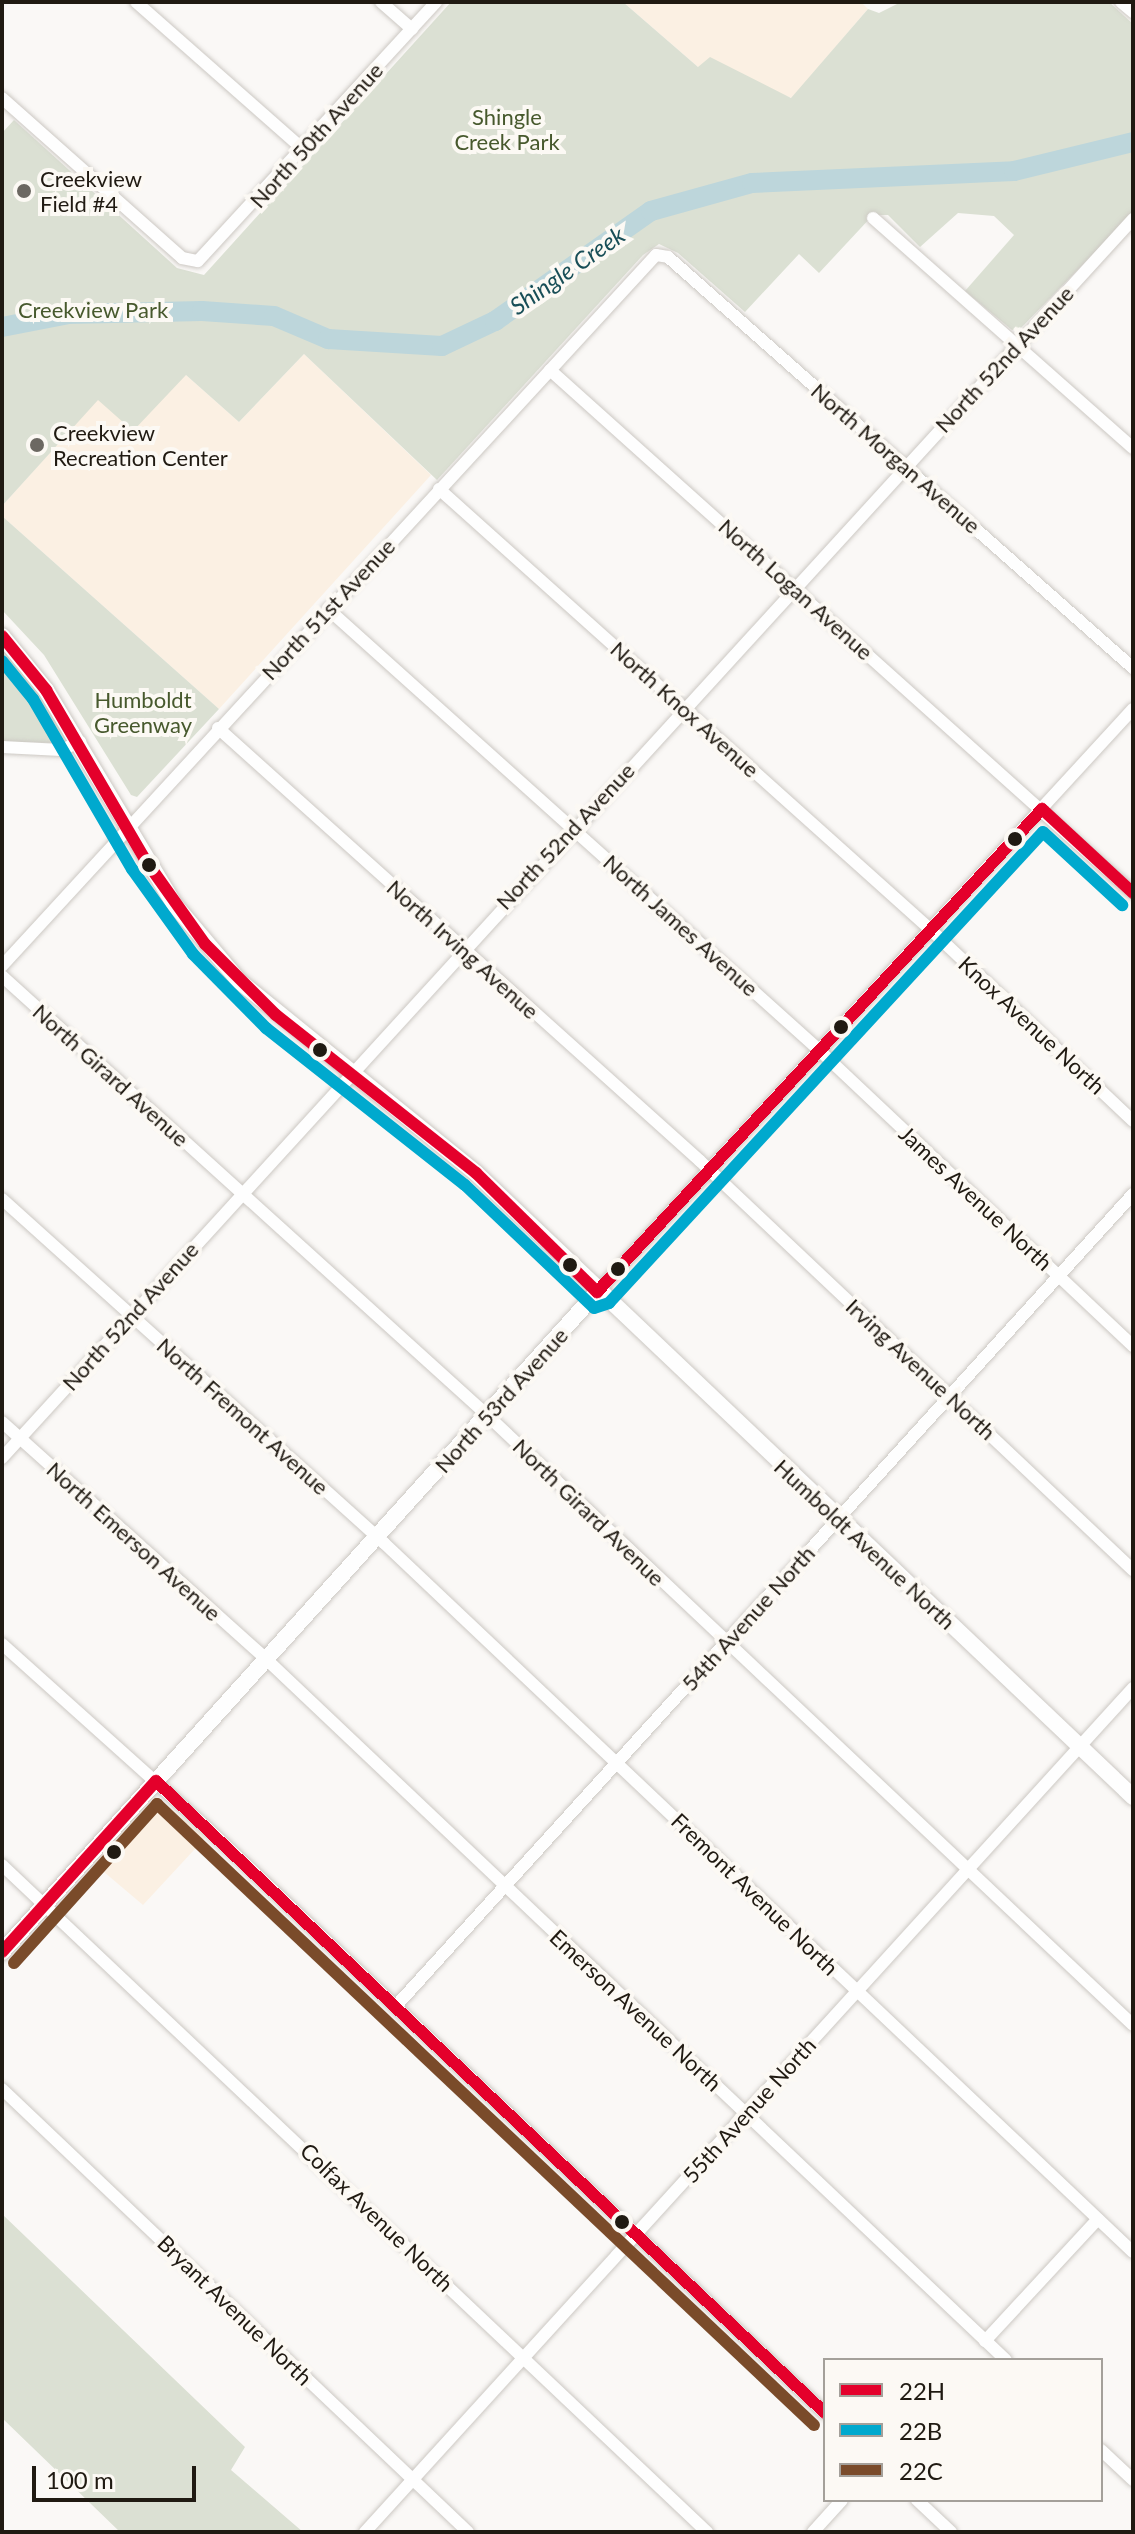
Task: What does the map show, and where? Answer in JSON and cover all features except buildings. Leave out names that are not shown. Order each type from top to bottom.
[{"type":"street","points":[[136,2],[303,149]]},
{"type":"street","points":[[381,2],[412,29]]},
{"type":"street","name":"North 50th Avenue","points":[[2,98],[192,262],[206,257],[436,2]]},
{"type":"street","points":[[1121,2],[1133,12]]},
{"type":"street","points":[[873,218],[1133,448]]},
{"type":"street","name":"North 52nd Avenue","points":[[2,1458],[462,948],[1131,225]]},
{"type":"street","name":"North 51st Avenue","points":[[2,966],[656,255]]},
{"type":"street","name":"North Morgan Avenue","points":[[656,255],[668,257],[1133,668]]},
{"type":"street","name":"North Logan Avenue","points":[[550,370],[1133,893]]},
{"type":"street","name":"North Knox Avenue","points":[[439,489],[931,930]]},
{"type":"street","name":"North James Avenue","points":[[328,609],[819,1050]]},
{"type":"street","name":"Humboldt Avenue North","points":[[2,636],[80,742],[129,829],[205,944],[276,1015],[476,1173],[597,1292],[1133,1797]]},
{"type":"street","name":"North 53rd Avenue","points":[[2,1952],[708,1169],[1133,709]]},
{"type":"street","name":"North Irving Avenue","points":[[218,728],[708,1169]]},
{"type":"street","points":[[2,747],[61,750],[80,742]]},
{"type":"street","name":"Knox Avenue North","points":[[931,930],[1133,1121]]},
{"type":"street","name":"North Girard Avenue","points":[[2,976],[487,1415],[1133,2025]]},
{"type":"street","name":"James Avenue North","points":[[819,1050],[1133,1346]]},
{"type":"street","name":"Irving Avenue North","points":[[708,1169],[1133,1570]]},
{"type":"street","name":"54th Avenue North","points":[[396,2006],[1133,1194]]},
{"type":"street","name":"North Fremont Avenue","points":[[2,1199],[377,1537]]},
{"type":"street","name":"North Emerson Avenue","points":[[2,1422],[266,1659]]},
{"type":"street","name":"Fremont Avenue North","points":[[377,1537],[1133,2252]]},
{"type":"street","points":[[2,1644],[156,1781],[823,2411]]},
{"type":"street","name":"Emerson Avenue North","points":[[266,1659],[1004,2358]]},
{"type":"street","name":"55th Avenue North","points":[[365,2532],[1133,1688]]},
{"type":"street","name":"Colfax Avenue North","points":[[2,1865],[46,1903],[707,2532]]},
{"type":"street","name":"Bryant Avenue North","points":[[2,2089],[468,2532]]},
{"type":"street","points":[[985,2341],[1098,2219]]},
{"type":"street","points":[[1103,2452],[1133,2480]]},
{"type":"street","points":[[813,2532],[840,2502]]},
{"type":"street","points":[[919,2502],[951,2532]]},
{"type":"shaded area","points":[[623,2],[861,2],[868,9],[792,98],[698,67]]},
{"type":"shaded area","points":[[304,354],[431,475],[219,709],[2,516],[2,506],[98,399],[186,375],[239,422]]},
{"type":"shaded area","points":[[154,1795],[206,1837],[143,1905],[91,1861]]},
{"type":"green space","points":[[451,2],[623,2],[698,67],[710,57],[791,98],[868,9],[879,13],[901,2],[1109,2],[1133,24],[1133,213],[1020,329],[1012,330],[965,291],[1014,235],[994,216],[958,213],[920,247],[888,215],[873,215],[819,273],[799,254],[745,312],[678,253],[659,244],[643,255],[437,480],[304,354],[239,422],[186,375],[133,431],[98,400],[2,506],[2,133],[14,120],[177,268],[204,275]]},
{"type":"green space","name":"Humboldt Greenway","points":[[2,516],[219,709],[137,797],[131,795],[44,655],[2,610]]},
{"type":"green space","name":"Humboldt Greenway","points":[[2,643],[68,735],[60,743],[2,742]]},
{"type":"green space","points":[[2,2214],[245,2447],[231,2470],[303,2532],[120,2532],[2,2418]]},
{"type":"waterway","name":"Shingle Creek","points":[[2,327],[68,314],[202,311],[274,316],[328,339],[442,346],[495,321],[651,211],[752,183],[1014,171],[1133,142]]},
{"type":"transit line","name":"22H","points":[[2,636],[46,690],[146,861],[205,944],[276,1015],[476,1173],[597,1292],[1042,809],[1133,893]]},
{"type":"transit line","name":"22B","points":[[2,661],[33,699],[132,869],[193,954],[266,1028],[465,1185],[594,1308],[609,1303],[1043,832],[1122,905]]},
{"type":"transit line","name":"22H","points":[[2,1952],[156,1781],[823,2411]]},
{"type":"transit line","name":"22C","points":[[14,1963],[157,1804],[814,2425]]},
{"type":"place","name":"Creekview Field #4","points":[[24,191]]},
{"type":"place","name":"Creekview Recreation Center","points":[[37,445]]},
{"type":"park label","name":"Shingle Creek Park","points":[[507,128]]},
{"type":"park label","name":"Creekview Park","points":[[93,310]]}]
